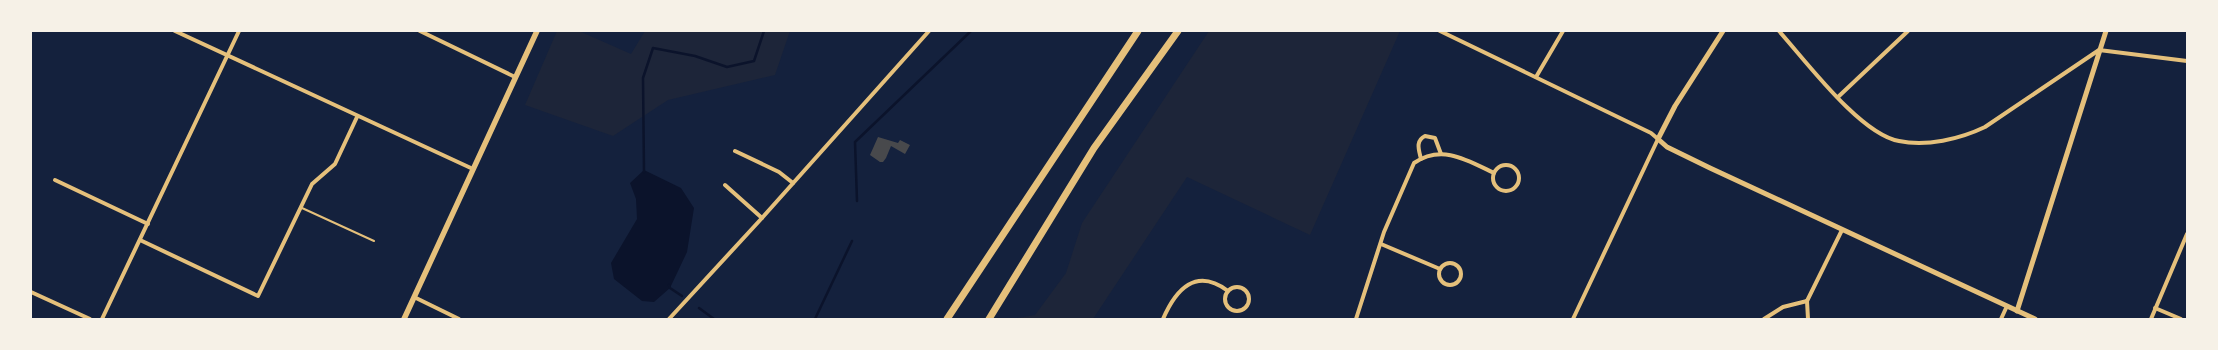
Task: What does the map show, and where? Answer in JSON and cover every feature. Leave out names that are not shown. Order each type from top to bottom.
[{"type":"highway","points":[[947,319],[1138,31]]},
{"type":"highway","points":[[989,319],[1094,148],[1178,31]]},
{"type":"main road","points":[[404,319],[537,31]]},
{"type":"street","points":[[175,31],[356,117],[473,170]]},
{"type":"street","points":[[102,319],[239,31]]},
{"type":"street","points":[[420,31],[516,77]]},
{"type":"street","points":[[669,319],[762,218],[929,31]]},
{"type":"street","points":[[1440,31],[1651,133],[1667,147],[2035,319]]},
{"type":"street","points":[[1536,77],[1563,31]]},
{"type":"street","points":[[1573,319],[1675,106],[1723,31]]},
{"type":"street","points":[[1779,31],[1858,117],[1882,135],[1898,141],[1920,144],[1970,134],[1985,127],[2100,50],[2187,61]]},
{"type":"street","points":[[1838,97],[1908,31]]},
{"type":"street","points":[[2017,311],[2100,50],[2104,33]]},
{"type":"street","points":[[140,240],[258,296],[312,184],[334,164],[356,117]]},
{"type":"street","points":[[1421,159],[1418,144],[1420,139],[1425,136],[1435,138],[1441,154]]},
{"type":"street","points":[[735,151],[779,172],[793,183]]},
{"type":"street","points":[[1356,319],[1381,244],[1414,163],[1421,159],[1441,154],[1458,156],[1494,173]]},
{"type":"street","points":[[1511,166],[1518,176],[1517,183],[1512,189],[1500,190],[1493,180],[1494,173],[1499,167],[1511,166]]},
{"type":"street","points":[[56,180],[148,224]]},
{"type":"street","points":[[725,185],[762,218]]},
{"type":"street","points":[[1808,319],[1807,301],[1842,230]]},
{"type":"street","points":[[2151,319],[2187,234]]},
{"type":"street","points":[[1381,244],[1440,270]]},
{"type":"street","points":[[1453,263],[1461,271],[1460,279],[1451,286],[1444,284],[1439,277],[1440,270],[1445,264],[1453,263]]},
{"type":"street","points":[[1163,319],[1184,286],[1195,281],[1205,280],[1219,284],[1228,291]]},
{"type":"street","points":[[1234,287],[1245,289],[1250,299],[1247,306],[1237,311],[1230,308],[1226,302],[1228,291],[1234,287]]},
{"type":"street","points":[[31,292],[90,319]]},
{"type":"street","points":[[414,297],[459,319]]},
{"type":"street","points":[[1764,319],[1784,307],[1807,301]]},
{"type":"street","points":[[2001,319],[2007,306]]},
{"type":"street","points":[[2155,308],[2181,319]]},
{"type":"lane","points":[[301,207],[374,241]]},
{"type":"shaded area","points":[[557,31],[579,31],[631,54],[645,31],[790,31],[775,75],[668,100],[613,136],[525,105]]},
{"type":"shaded area","points":[[1209,31],[1400,31],[1310,235],[1187,177],[1093,319],[1012,319],[1035,315],[1066,273],[1082,223]]},
{"type":"shaded area","points":[[644,170],[681,188],[694,208],[687,252],[670,288],[654,302],[642,301],[614,279],[611,263],[637,219],[636,199],[630,183]]},
{"type":"building","points":[[878,137],[898,143],[900,140],[910,145],[905,154],[891,146],[886,158],[883,162],[880,162],[870,155]]},
{"type":"waterway","points":[[644,172],[643,78],[653,48],[695,56],[727,67],[754,61],[764,31]]},
{"type":"waterway","points":[[857,201],[855,142],[971,31]]},
{"type":"waterway","points":[[815,319],[852,241]]},
{"type":"waterway","points":[[669,285],[670,288],[682,296]]},
{"type":"waterway","points":[[699,308],[714,319]]}]
